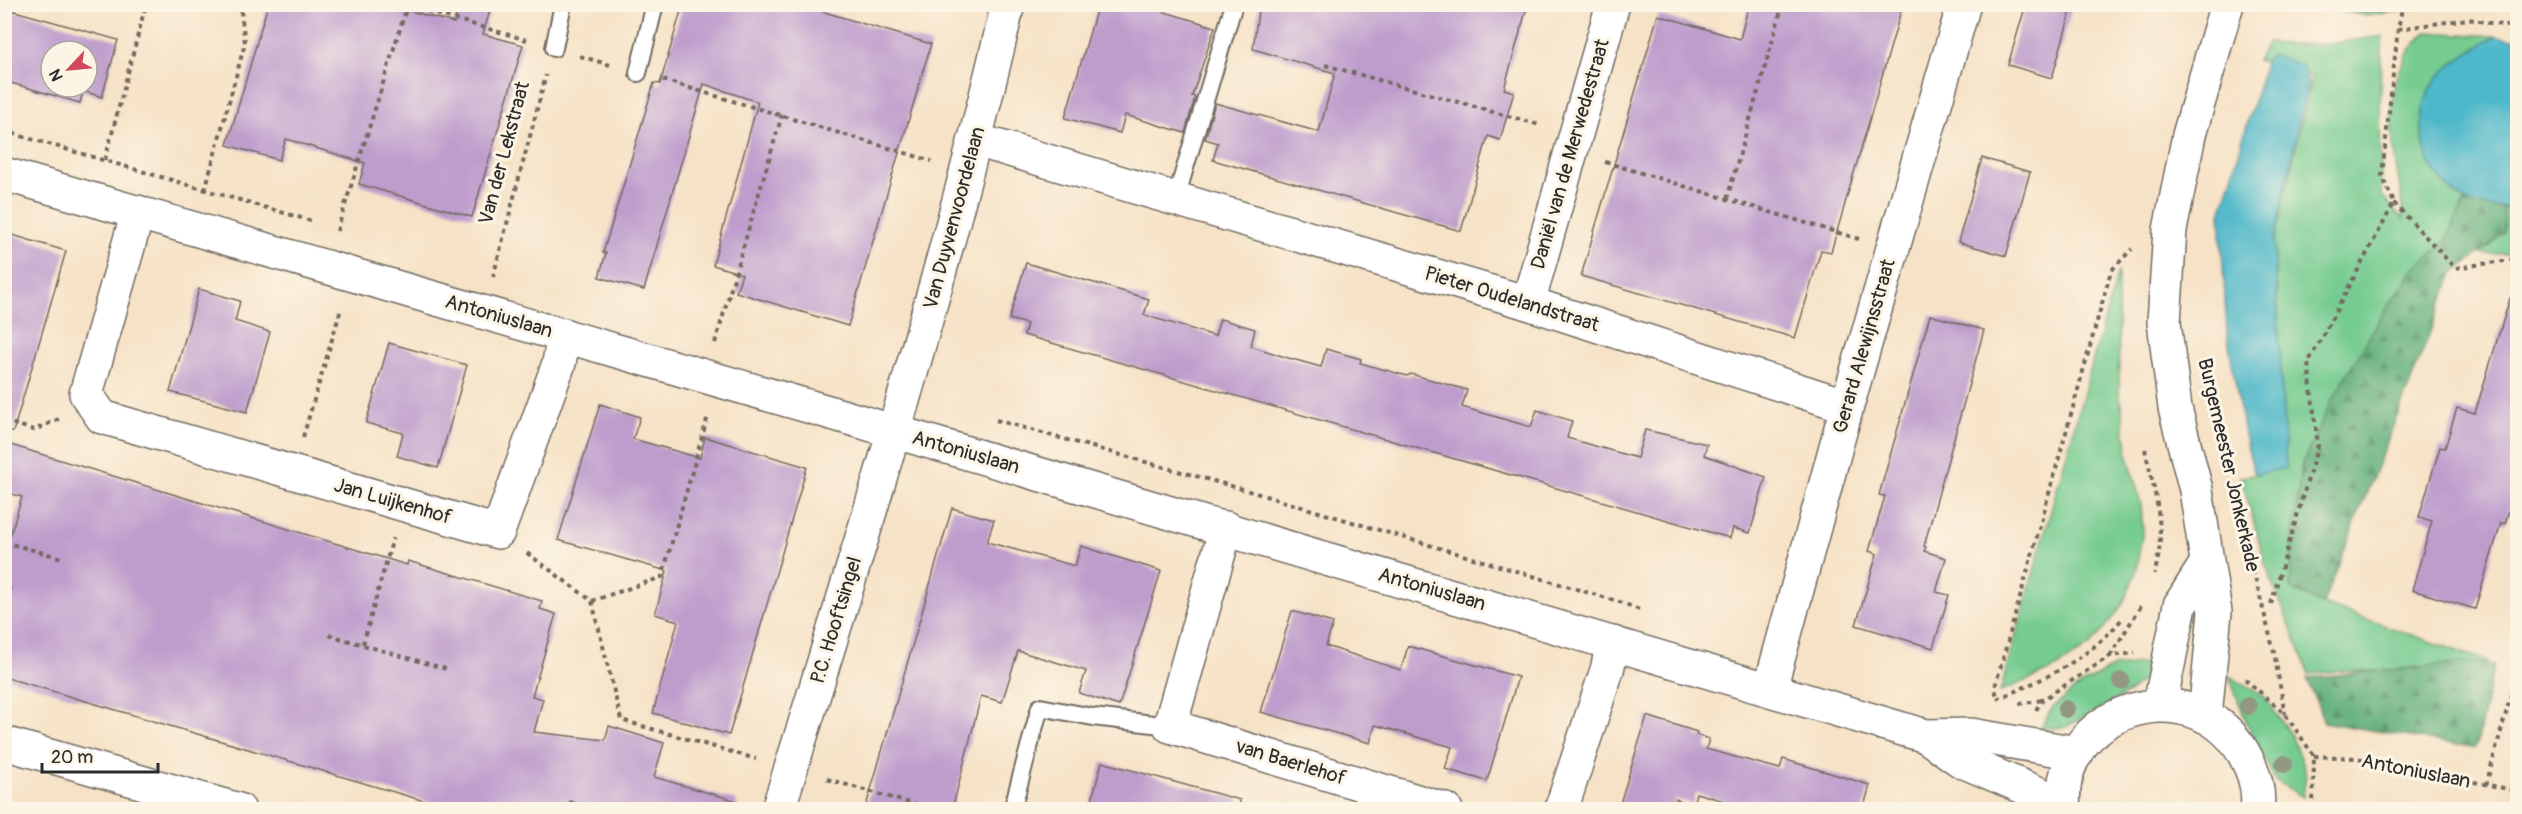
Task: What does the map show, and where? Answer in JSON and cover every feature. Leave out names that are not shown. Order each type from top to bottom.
[{"type":"street","name":"Van Duyvenvoordelaan","points":[[895,431],[976,140],[1008,4]]},
{"type":"street","name":"Daniël van de Merwedestraat","points":[[1528,303],[1613,4]]},
{"type":"street","name":"Gerard Alewijnsstraat","points":[[1770,689],[1846,406],[1964,4]]},
{"type":"street","name":"Burgemeester Jonkerkade","points":[[2205,716],[2215,612],[2196,490],[2175,408],[2164,322],[2170,230],[2189,135],[2227,4]]},
{"type":"street","name":"Pieter Oudelandstraat","points":[[976,140],[1528,303],[1846,406]]},
{"type":"street","name":"Antoniuslaan","points":[[4,174],[564,334],[1926,736],[1971,735],[2077,753]]},
{"type":"street","points":[[93,404],[86,394],[138,212]]},
{"type":"street","points":[[498,532],[559,363],[564,334]]},
{"type":"street","name":"Jan Luijkenhof","points":[[93,404],[102,417],[498,532]]},
{"type":"street","name":"P.C. Hooftsingel","points":[[778,810],[895,431]]},
{"type":"street","points":[[1170,726],[1226,528]]},
{"type":"street","points":[[2160,705],[2180,605],[2206,564]]},
{"type":"street","points":[[1562,810],[1607,670],[1613,643]]},
{"type":"street","points":[[2064,807],[2066,777],[2077,753],[2092,733],[2112,718],[2135,708],[2160,705],[2183,708],[2205,716],[2238,744],[2250,763],[2263,808]]},
{"type":"street","name":"van Baerlehof","points":[[1170,726],[1446,810]]},
{"type":"street","name":"Antoniuslaan","points":[[1926,736],[1960,760],[2064,807]]},
{"type":"street","points":[[4,743],[239,810]]},
{"type":"lane","points":[[554,48],[563,4]]},
{"type":"lane","points":[[638,73],[656,4]]},
{"type":"lane","points":[[1176,198],[1234,4]]},
{"type":"lane","name":"van Baerlehof","points":[[1012,810],[1040,706],[1093,717],[1170,726]]},
{"type":"path","points":[[105,160],[146,4]]},
{"type":"path","points":[[194,228],[245,43],[240,4]]},
{"type":"path","points":[[1727,199],[1784,4]]},
{"type":"path","points":[[2403,4],[2398,28],[2382,175],[2394,203],[2456,268],[2517,259]]},
{"type":"path","points":[[293,472],[339,270],[404,5],[967,171]]},
{"type":"path","points":[[2398,28],[2468,19],[2517,28]]},
{"type":"path","name":"Van der Lekstraat","points":[[483,311],[554,48]]},
{"type":"path","points":[[1325,65],[1573,143],[1727,199],[1891,249]]},
{"type":"path","points":[[592,602],[662,578],[782,115]]},
{"type":"path","points":[[2271,604],[2318,445],[2308,363],[2394,203]]},
{"type":"path","points":[[2121,620],[2109,635],[2055,675],[1997,699],[1995,687],[2111,271],[2139,240]]},
{"type":"path","points":[[4,421],[34,430],[93,404]]},
{"type":"path","points":[[363,644],[402,504]]},
{"type":"path","name":"Burgemeester Jonkerkade","points":[[2239,514],[2274,652],[2285,714]]},
{"type":"path","points":[[498,532],[592,602],[621,720],[933,810]]},
{"type":"path","points":[[4,542],[62,558]]},
{"type":"path","points":[[329,635],[446,669]]},
{"type":"path","points":[[2486,785],[2517,670]]},
{"type":"path","name":"Antoniuslaan","points":[[2314,756],[2356,758],[2517,791]]},
{"type":"green space","points":[[2310,4],[2437,5],[2366,16]]},
{"type":"green space","points":[[2426,32],[2496,36],[2451,65],[2442,183],[2465,201],[2443,245],[2414,269],[2332,400],[2302,464],[2293,533],[2290,588],[2323,604],[2489,662],[2402,671],[2339,671],[2309,674],[2265,563],[2241,477],[2286,468],[2274,241],[2312,77],[2257,60],[2267,43],[2318,45],[2383,36],[2380,85],[2381,195],[2403,219],[2392,138],[2392,99],[2405,58]]},
{"type":"green space","points":[[2465,201],[2504,209],[2504,233],[2453,274],[2323,604],[2290,588],[2293,533],[2302,464],[2332,400],[2381,317],[2414,269],[2443,245]]},
{"type":"green space","points":[[2517,207],[2517,254],[2480,254],[2504,233],[2504,209]]},
{"type":"green space","points":[[2118,271],[2119,388],[2128,456],[2141,504],[2143,530],[2136,572],[2122,606],[2091,645],[2056,668],[2000,692]]},
{"type":"green space","points":[[2161,662],[2130,692],[2066,727],[2040,729],[2053,707],[2075,689],[2113,667]]},
{"type":"green space","points":[[2470,662],[2494,665],[2476,748],[2324,722],[2307,678]]},
{"type":"green space","points":[[2229,676],[2265,697],[2292,737],[2306,774],[2303,797],[2275,780],[2246,721]]},
{"type":"water","points":[[2496,36],[2518,40],[2517,207],[2482,206],[2468,202],[2450,190],[2432,166],[2423,137],[2424,106],[2434,83],[2458,60]]},
{"type":"water","points":[[2272,55],[2302,65],[2308,82],[2274,241],[2286,468],[2257,475],[2254,472],[2244,435],[2227,333],[2220,217],[2266,60]]},
{"type":"building","points":[[268,4],[385,4],[454,23],[460,4],[492,4],[483,34],[523,45],[472,217],[359,184],[365,163],[286,139],[279,160],[227,145]]},
{"type":"building","points":[[683,4],[798,4],[931,44],[848,326],[736,292],[742,274],[713,265],[758,102],[704,84],[644,290],[599,277],[606,253],[603,253],[654,83],[660,84]]},
{"type":"building","points":[[1098,4],[1157,4],[1155,9],[1215,27],[1192,96],[1195,97],[1185,133],[1125,115],[1120,133],[1065,118]]},
{"type":"building","points":[[1259,4],[1528,4],[1504,89],[1514,92],[1500,140],[1488,136],[1461,231],[1213,160],[1218,143],[1205,139],[1215,103],[1319,132],[1335,73],[1253,49]]},
{"type":"building","points":[[1749,4],[1903,4],[1831,252],[1821,250],[1795,338],[1581,276],[1658,15],[1740,39]]},
{"type":"building","points":[[2026,4],[2073,4],[2052,78],[2008,65]]},
{"type":"building","points":[[4,8],[118,40],[102,97],[99,96],[99,39],[39,39],[39,91],[4,81]]},
{"type":"building","points":[[66,99],[81,99],[80,103]]},
{"type":"building","points":[[1982,158],[2030,172],[2006,256],[1958,242]]},
{"type":"building","points":[[9,234],[66,251],[13,432],[4,431],[4,250]]},
{"type":"building","points":[[1026,263],[1149,299],[1144,315],[1215,336],[1220,319],[1255,329],[1251,346],[1285,357],[1321,367],[1326,349],[1361,359],[1360,363],[1407,376],[1411,374],[1467,390],[1462,407],[1531,427],[1537,410],[1572,421],[1567,438],[1637,458],[1645,430],[1707,444],[1704,455],[1766,477],[1750,533],[1733,528],[1730,538],[1024,335],[1027,324],[1009,319]]},
{"type":"building","points":[[199,289],[240,301],[235,321],[270,332],[247,412],[170,392]]},
{"type":"building","points":[[2510,298],[2517,299],[2517,483],[2505,524],[2501,523],[2475,609],[2412,590],[2432,521],[2419,517],[2440,447],[2445,448],[2457,408],[2475,413]]},
{"type":"building","points":[[1930,315],[1984,330],[1924,546],[1926,547],[1924,551],[1946,558],[1936,592],[1949,595],[1933,648],[1856,625],[1877,554],[1869,551],[1885,496],[1879,495]]},
{"type":"building","points":[[389,343],[467,365],[438,468],[397,456],[403,433],[366,423]]},
{"type":"building","points":[[600,404],[640,417],[633,439],[700,458],[705,437],[807,467],[729,735],[653,713],[678,621],[655,614],[667,571],[558,540]]},
{"type":"building","points":[[4,443],[407,565],[408,561],[542,601],[540,609],[556,614],[532,696],[543,699],[534,732],[605,740],[609,726],[664,743],[654,777],[737,801],[736,810],[597,810],[570,801],[567,810],[455,810],[4,677],[4,611],[11,588],[4,586],[4,555],[22,497],[4,492]]},
{"type":"building","points":[[952,508],[994,520],[987,542],[1075,566],[1081,546],[1161,571],[1119,706],[1079,693],[1086,671],[1018,651],[1002,702],[981,696],[952,810],[865,810]]},
{"type":"building","points":[[1292,611],[1333,623],[1326,646],[1401,670],[1408,646],[1518,677],[1487,781],[1445,769],[1452,747],[1375,725],[1370,743],[1261,712]]},
{"type":"building","points":[[1647,716],[1697,732],[1696,735],[1709,739],[1706,749],[1780,769],[1783,759],[1870,785],[1863,810],[1755,810],[1696,793],[1693,805],[1676,799],[1673,810],[1618,810]]},
{"type":"building","points":[[1102,762],[1240,800],[1239,810],[1116,810],[1091,803]]}]
